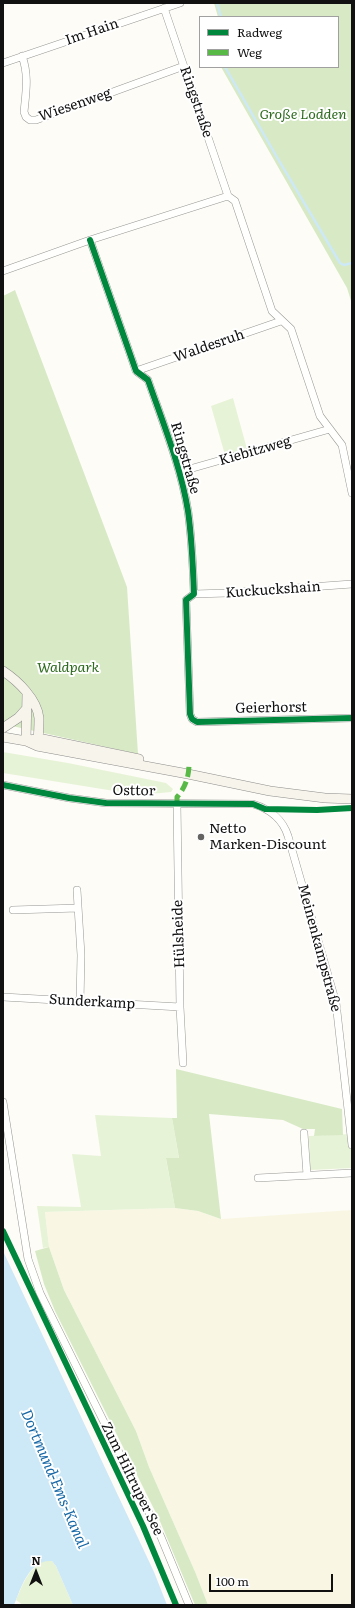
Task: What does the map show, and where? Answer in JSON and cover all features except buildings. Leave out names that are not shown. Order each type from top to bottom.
[{"type":"main road","points":[[3,671],[16,679],[35,706],[39,717],[38,738]]},
{"type":"main road","points":[[26,741],[27,694]]},
{"type":"main road","points":[[3,728],[18,718],[27,708]]},
{"type":"main road","name":"Osttor","points":[[3,737],[26,741],[37,746],[277,792],[325,798],[352,799]]},
{"type":"main road","name":"Osttor","points":[[26,741],[38,738],[157,764],[188,774]]},
{"type":"street","name":"Im Hain","points":[[3,63],[180,3]]},
{"type":"street","name":"Ringstraße","points":[[164,8],[228,196],[235,201],[272,311],[291,329],[320,416],[342,445],[352,493]]},
{"type":"street","name":"Wiesenweg","points":[[22,56],[26,67],[27,76],[24,112],[26,117],[30,120],[36,120],[184,66]]},
{"type":"street","points":[[3,271],[90,240],[228,196]]},
{"type":"street","name":"Ringstraße","points":[[90,240],[136,371],[148,380],[179,472],[188,510],[194,594],[186,600],[190,714],[192,719]]},
{"type":"street","name":"Waldesruh","points":[[136,371],[281,321]]},
{"type":"street","name":"Kiebitzweg","points":[[179,472],[330,429]]},
{"type":"street","name":"Kuckuckshain","points":[[194,594],[227,594],[352,584]]},
{"type":"street","name":"Geierhorst","points":[[192,719],[197,722],[352,718]]},
{"type":"street","name":"Osttor","points":[[3,785],[90,801],[120,803],[253,804],[265,809]]},
{"type":"street","name":"Hülsheide","points":[[177,804],[180,1007],[183,1063]]},
{"type":"street","name":"Meinenkampstraße","points":[[265,809],[280,821],[286,831],[336,1003],[351,1124],[352,1144]]},
{"type":"street","points":[[77,890],[81,955],[80,1002]]},
{"type":"street","points":[[13,910],[78,908]]},
{"type":"street","name":"Sunderkamp","points":[[3,997],[180,1007]]},
{"type":"street","name":"Zum Hiltruper See","points":[[3,1102],[28,1259],[47,1308],[161,1537],[189,1605]]},
{"type":"street","points":[[304,1133],[307,1175]]},
{"type":"street","points":[[258,1178],[352,1173]]},
{"type":"shaded area","points":[[175,1208],[198,1211],[221,1219],[351,1210],[352,1605],[208,1605],[149,1467],[136,1431],[64,1290],[49,1247],[45,1212]]},
{"type":"green space","name":"Große Lodden","points":[[214,3],[352,3],[352,304],[347,288],[222,68],[339,68],[339,16],[218,16]]},
{"type":"green space","name":"Waldpark","points":[[15,290],[127,587],[138,754],[3,724],[3,296]]},
{"type":"green space","points":[[233,398],[247,449],[225,455],[211,406]]},
{"type":"green space","points":[[3,752],[68,763],[166,783],[173,789],[171,792],[139,795],[3,773]]},
{"type":"green space","points":[[176,1069],[342,1109],[343,1135],[314,1136],[315,1129],[303,1129],[283,1120],[209,1114],[221,1219],[198,1211],[175,1208],[166,1158],[179,1158],[172,1118],[177,1118]]},
{"type":"green space","points":[[95,1115],[172,1118],[179,1159],[166,1159],[175,1208],[45,1212],[49,1247],[43,1248],[37,1206],[81,1207],[72,1154],[101,1156]]},
{"type":"green space","points":[[352,1134],[352,1168],[310,1170],[309,1136]]},
{"type":"green space","points":[[49,1247],[64,1290],[136,1431],[149,1467],[208,1605],[195,1605],[159,1519],[55,1311],[44,1284],[35,1251]]},
{"type":"green space","points":[[47,1560],[52,1561],[56,1566],[73,1605],[23,1605],[16,1600],[27,1576],[41,1563]]},
{"type":"water","name":"Dortmund-Ems-Kanal","points":[[3,1251],[154,1572],[167,1605],[73,1605],[56,1566],[52,1561],[37,1565],[32,1570],[23,1583],[14,1605],[3,1605]]},
{"type":"waterway","points":[[217,3],[221,16]]},
{"type":"waterway","points":[[226,68],[340,263],[344,265],[352,263]]},
{"type":"marked path","points":[[177,804],[177,797],[187,778],[189,764]]},
{"type":"cycle path","points":[[90,240],[136,371],[148,380],[171,445],[185,495],[193,563],[194,594],[186,600],[190,714],[192,719],[197,722],[352,718]]},
{"type":"cycle path","points":[[3,785],[69,798],[106,803],[253,804],[265,809],[317,810],[352,808]]},
{"type":"cycle path","points":[[3,1231],[143,1526],[176,1605]]},
{"type":"place","name":"Netto Marken-Discount","points":[[201,837]]}]
